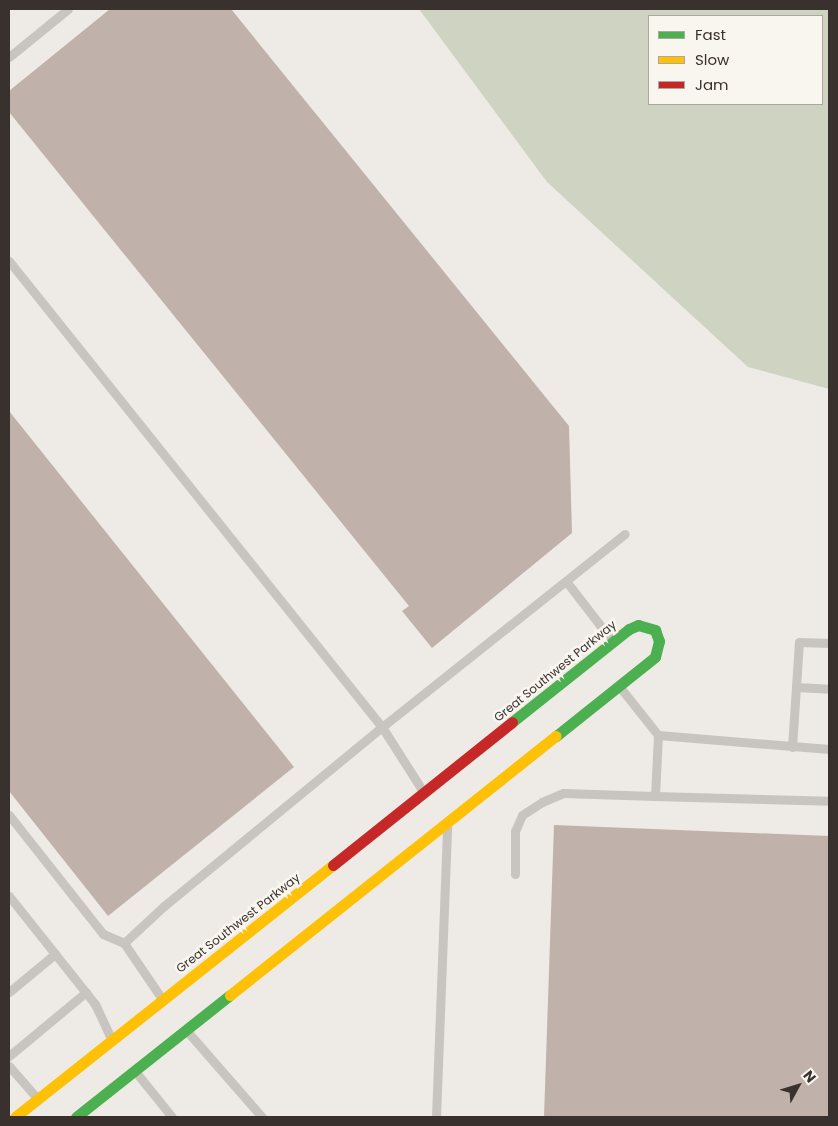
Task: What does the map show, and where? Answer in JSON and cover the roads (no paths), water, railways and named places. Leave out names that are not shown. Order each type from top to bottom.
[{"type":"street","name":"Great Southwest Parkway","points":[[15,1117],[166,1004],[427,797],[614,642],[638,625],[648,626],[655,630],[659,641],[655,657],[444,819],[183,1026],[132,1067],[76,1117]]},
{"type":"lane","points":[[9,57],[68,9]]},
{"type":"lane","points":[[9,261],[382,727],[427,797]]},
{"type":"lane","points":[[124,943],[164,906],[382,727],[625,534]]},
{"type":"lane","points":[[566,581],[614,642]]},
{"type":"lane","points":[[792,747],[799,642],[829,643]]},
{"type":"lane","points":[[619,686],[658,735],[655,796]]},
{"type":"lane","points":[[796,687],[829,689]]},
{"type":"lane","points":[[658,735],[829,749]]},
{"type":"lane","points":[[515,874],[515,831],[522,816],[542,802],[563,793],[829,802]]},
{"type":"lane","points":[[9,815],[103,934],[124,943],[166,1004]]},
{"type":"lane","points":[[436,1117],[444,819]]},
{"type":"lane","points":[[9,896],[95,1004],[115,1044]]},
{"type":"lane","points":[[9,992],[55,954]]},
{"type":"lane","points":[[9,1056],[86,992]]},
{"type":"lane","points":[[183,1026],[262,1117]]},
{"type":"lane","points":[[9,1066],[38,1099]]},
{"type":"lane","points":[[132,1067],[172,1117]]}]
